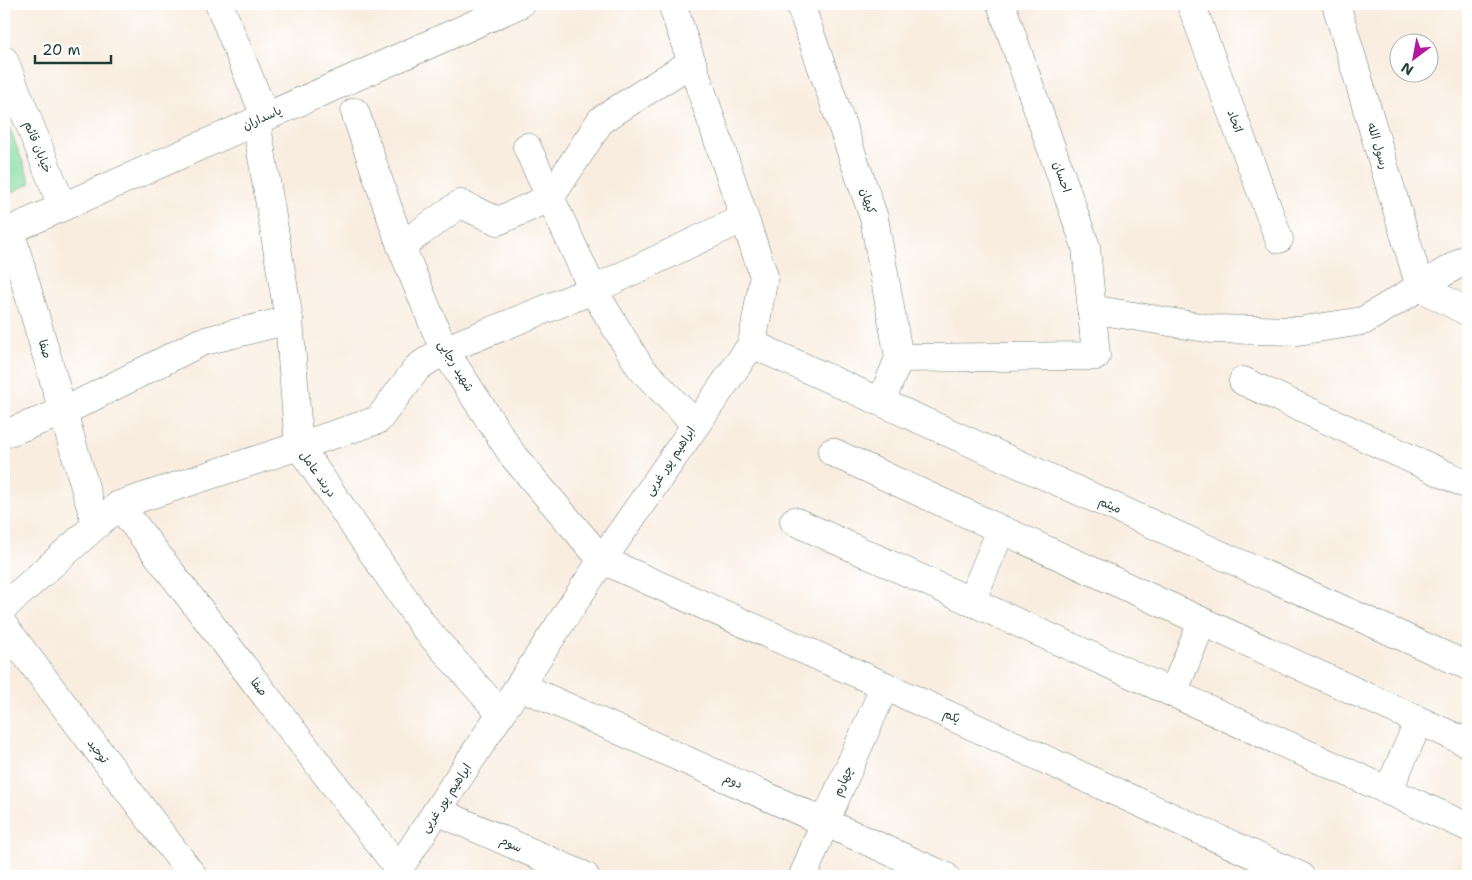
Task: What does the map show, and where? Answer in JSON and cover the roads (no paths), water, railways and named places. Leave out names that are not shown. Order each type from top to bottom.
[{"type":"street","name":"دربند عامل","points":[[219,4],[261,118],[289,320],[299,446],[424,627],[501,714]]},
{"type":"street","name":"پاسداران","points":[[7,231],[520,4]]},
{"type":"street","name":"ابراهیم پور غربی","points":[[396,873],[602,560],[752,344],[764,276],[672,4]]},
{"type":"street","name":"کیهان","points":[[800,4],[874,218],[899,358]]},
{"type":"street","name":"احسان","points":[[899,358],[1096,356],[1086,247],[1001,4]]},
{"type":"street","name":"اتحاد","points":[[1191,4],[1279,239]]},
{"type":"street","name":"رسول الله","points":[[1336,4],[1420,287]]},
{"type":"street","name":"خیابان قائم","points":[[4,60],[62,206]]},
{"type":"street","points":[[401,246],[460,204],[498,221],[550,198],[601,120],[692,62]]},
{"type":"street","name":"شهید رجایی","points":[[355,112],[401,246],[444,350],[514,457],[602,560]]},
{"type":"street","points":[[527,147],[593,290],[640,367],[695,424]]},
{"type":"street","points":[[4,607],[119,505],[378,420],[418,367],[444,350],[593,290],[744,218]]},
{"type":"street","name":"صفا","points":[[7,231],[96,525]]},
{"type":"street","points":[[1092,308],[1212,329],[1298,331],[1363,321],[1468,258]]},
{"type":"street","points":[[1420,287],[1468,312]]},
{"type":"street","points":[[4,434],[63,412],[201,342],[289,320]]},
{"type":"street","name":"میثم","points":[[752,344],[1468,666]]},
{"type":"street","points":[[881,402],[899,358]]},
{"type":"street","points":[[1243,381],[1468,485]]},
{"type":"street","points":[[832,452],[1468,743]]},
{"type":"street","name":"صفا","points":[[119,505],[396,873]]},
{"type":"street","points":[[794,521],[1468,828]]},
{"type":"street","points":[[971,602],[1001,530]]},
{"type":"street","name":"یکم","points":[[602,560],[885,686],[1300,876]]},
{"type":"street","points":[[1173,693],[1202,622]]},
{"type":"street","name":"توحید","points":[[4,626],[193,876]]},
{"type":"street","name":"دوم","points":[[520,686],[945,876]]},
{"type":"street","name":"چهارم","points":[[804,876],[825,822],[885,686]]},
{"type":"street","points":[[1388,791],[1419,721]]},
{"type":"street","name":"سوم","points":[[437,811],[585,876]]}]
